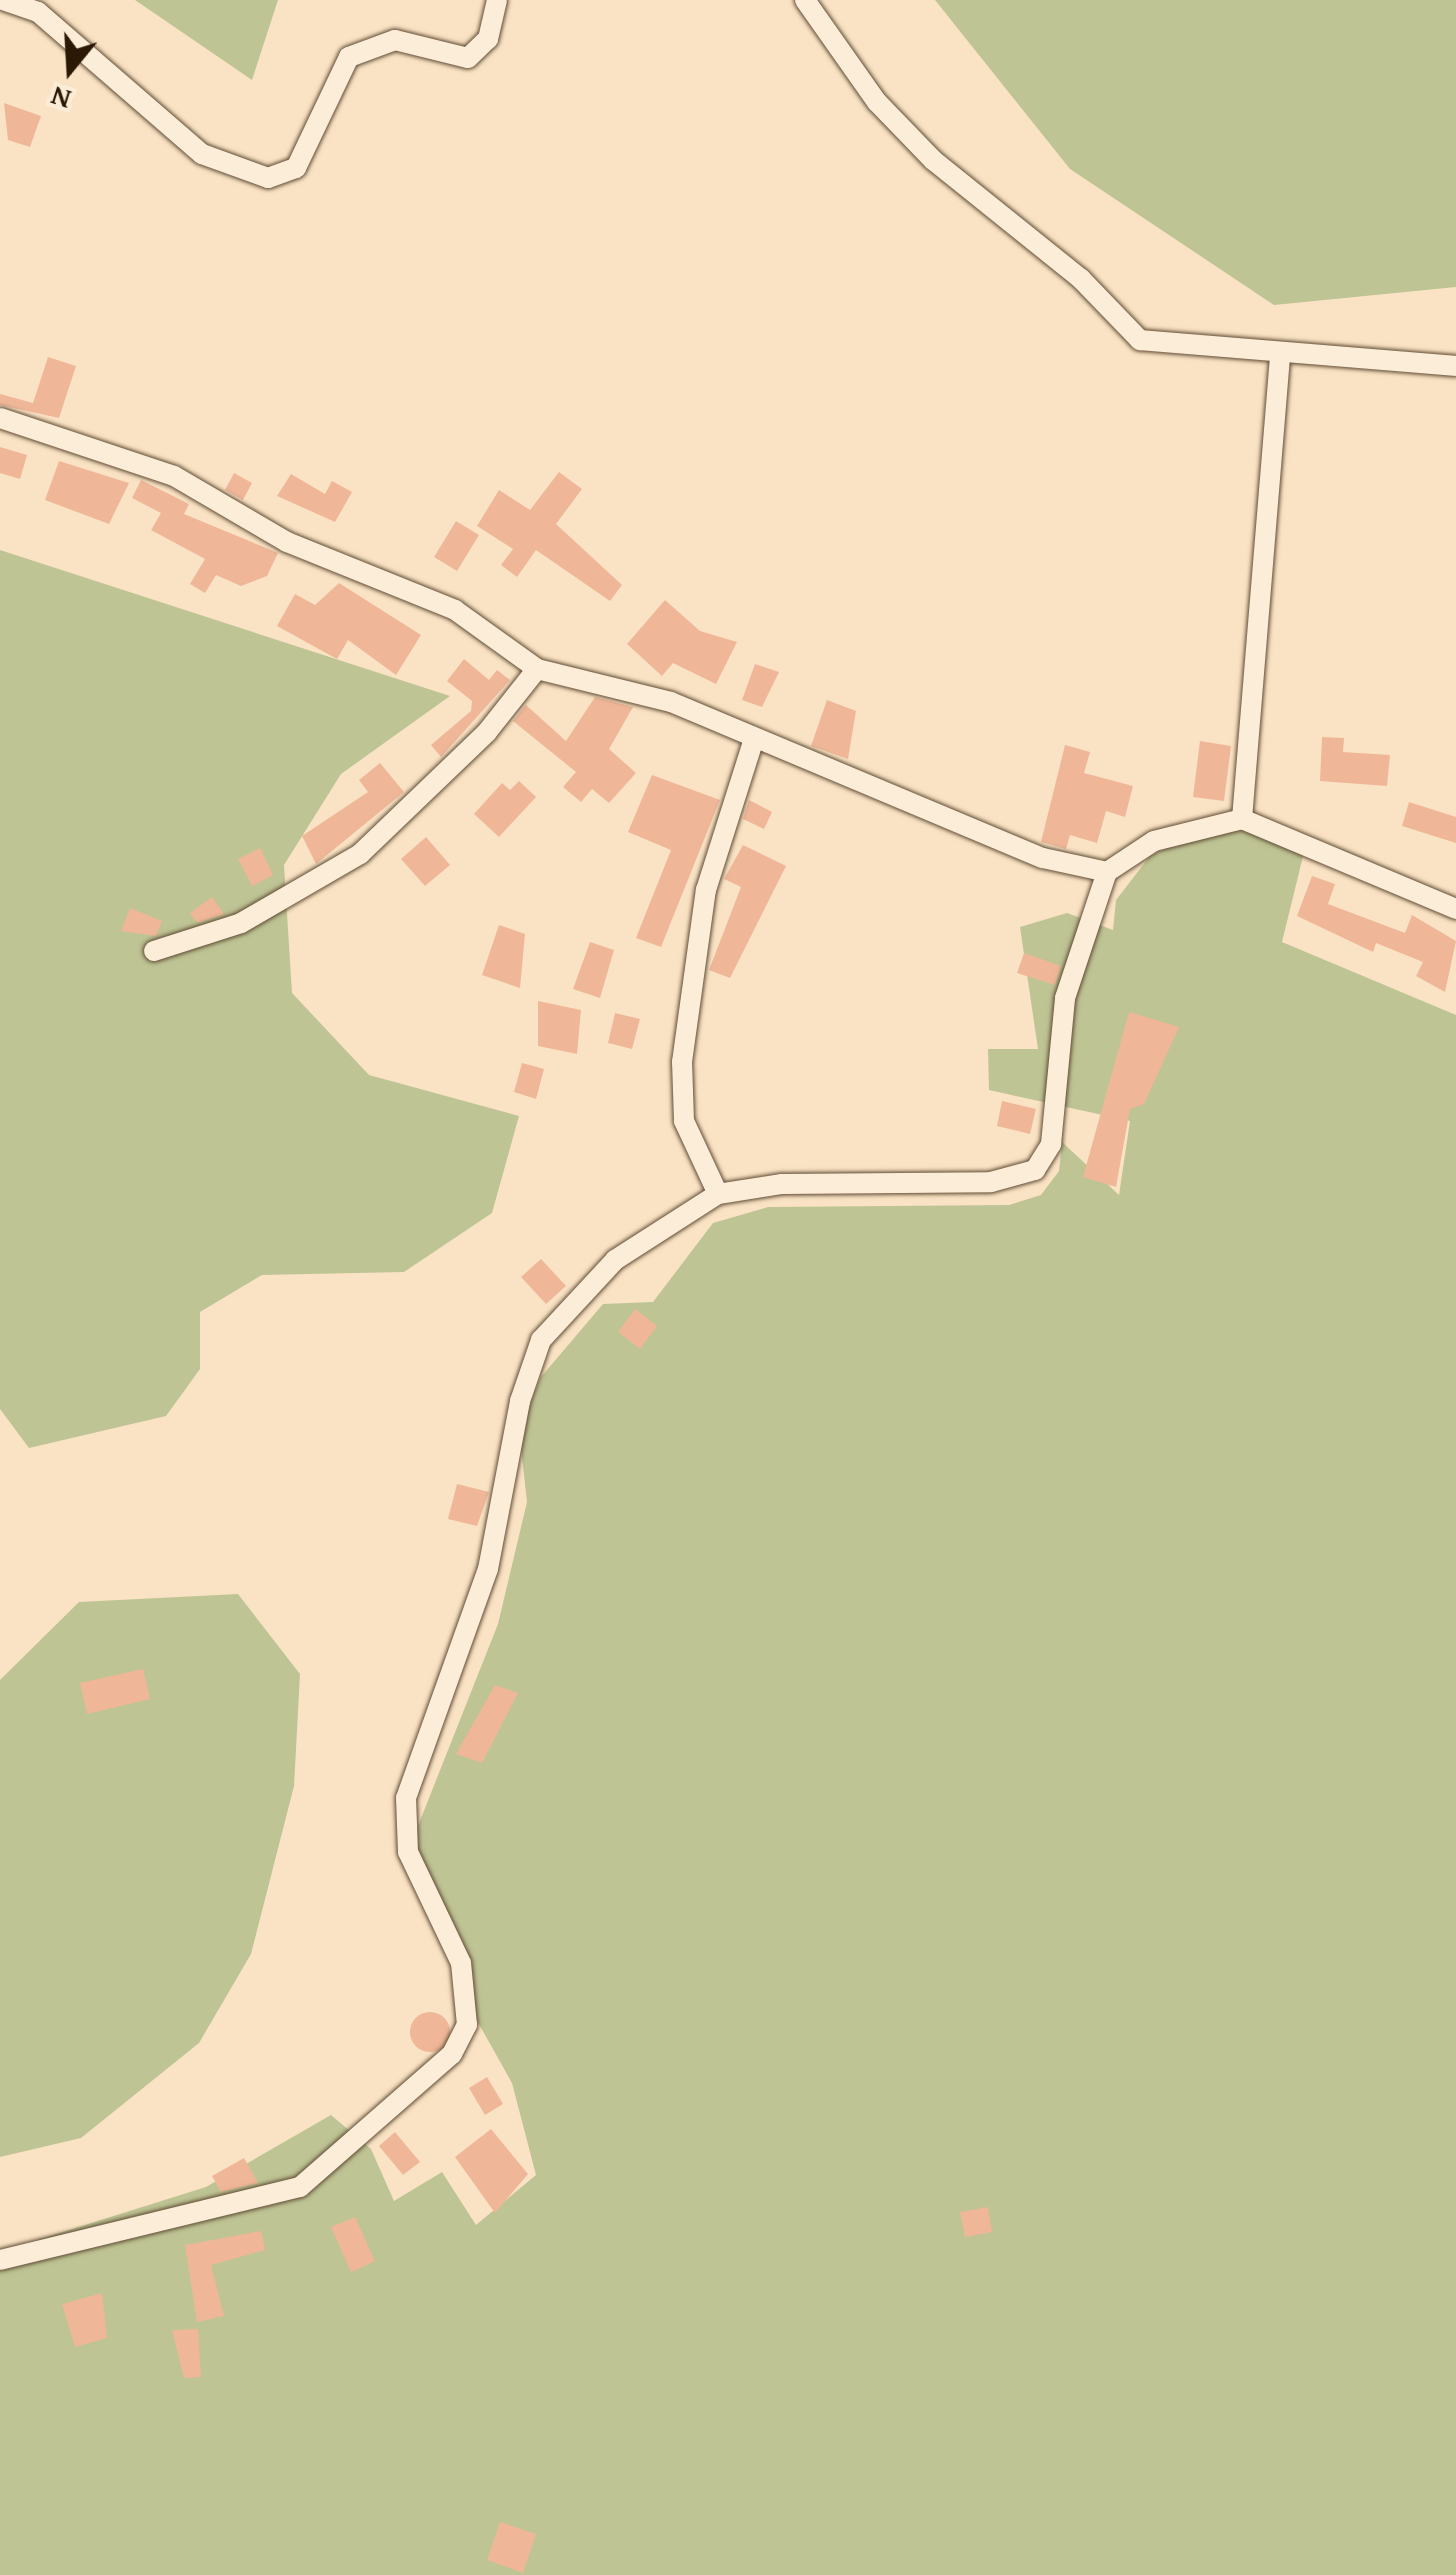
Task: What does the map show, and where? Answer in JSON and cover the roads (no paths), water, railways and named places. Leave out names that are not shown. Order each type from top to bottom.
[{"type":"street","points":[[3,0],[38,12],[202,154],[268,178],[296,168],[350,57],[395,40],[468,58],[488,38],[497,0]]},
{"type":"street","points":[[805,0],[877,102],[933,160],[1081,279],[1119,326],[1168,346],[1456,366]]},
{"type":"street","points":[[1242,820],[1280,353]]},
{"type":"street","points":[[0,418],[174,476],[288,542],[455,610],[537,669],[670,702],[753,742],[1044,858],[1107,872]]},
{"type":"street","points":[[154,951],[241,923],[360,854],[487,732],[537,669]]},
{"type":"street","points":[[718,1194],[684,1121],[682,1062],[706,890],[753,742]]},
{"type":"street","points":[[0,2260],[300,2186],[462,2041],[460,1963],[408,1852],[406,1798],[498,1534],[528,1370],[580,1291],[718,1194],[782,1184],[991,1182],[1035,1170],[1051,1144],[1065,998],[1107,872],[1154,841],[1242,820],[1456,908]]}]
